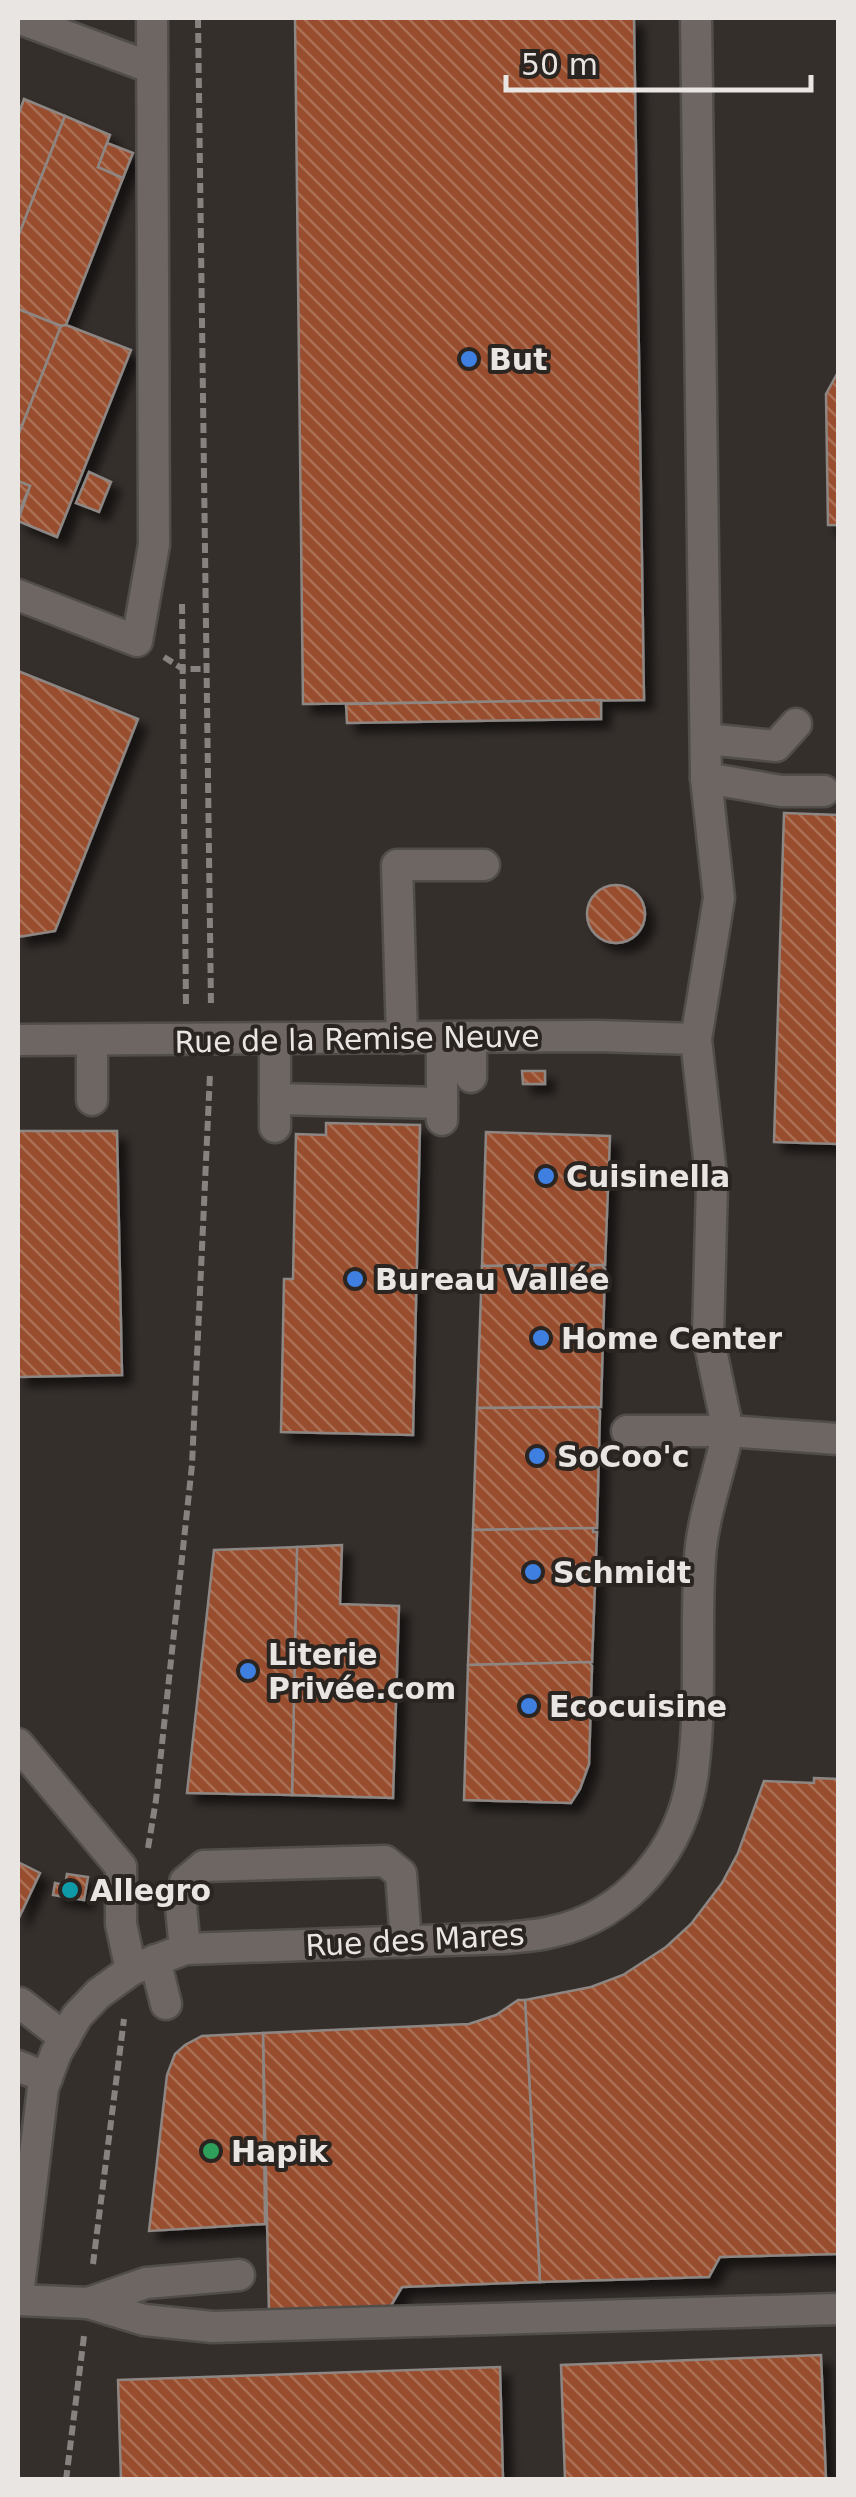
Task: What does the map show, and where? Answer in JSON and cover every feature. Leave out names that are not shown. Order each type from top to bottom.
[{"type":"street","points":[[18,18],[152,68]]},
{"type":"street","points":[[18,596],[137,641],[154,545],[152,18]]},
{"type":"street","points":[[696,18],[706,778],[719,898],[696,1039],[712,1184],[708,1336],[728,1432]]},
{"type":"street","points":[[706,739],[776,746],[796,724]]},
{"type":"street","points":[[706,778],[781,791],[824,791]]},
{"type":"street","points":[[402,1038],[397,865],[484,865]]},
{"type":"street","name":"Rue de la Remise Neuve","points":[[18,1040],[597,1036],[696,1039]]},
{"type":"street","points":[[457,1038],[471,1078]]},
{"type":"street","points":[[275,1040],[275,1113],[442,1113],[457,1038]]},
{"type":"street","points":[[92,1041],[92,1100]]},
{"type":"street","points":[[627,1432],[728,1432],[838,1439]]},
{"type":"street","name":"Rue des Mares","points":[[18,2298],[22,2207],[46,2078],[77,2016],[98,1994],[143,1964],[184,1949],[406,1942],[440,1927],[512,1949],[618,1904],[642,1881],[668,1847],[684,1812],[694,1772],[700,1553],[728,1432]]},
{"type":"street","points":[[18,1744],[121,1867],[122,1924],[166,2004]]},
{"type":"street","points":[[184,1949],[181,1907],[185,1882],[204,1866],[385,1862],[401,1874],[406,1942]]},
{"type":"street","points":[[20,2003],[65,2038]]},
{"type":"street","points":[[18,2066],[46,2078]]},
{"type":"street","points":[[88,2303],[146,2282],[239,2276]]},
{"type":"street","points":[[18,2298],[88,2303],[144,2320],[213,2327],[838,2309]]},
{"type":"path","points":[[146,1860],[156,1800],[192,1464],[211,1041],[198,18]]},
{"type":"path","points":[[66,2480],[88,2303],[143,1964]]},
{"type":"building","name":"But","points":[[295,18],[634,18],[644,700],[303,704]]},
{"type":"building","points":[[24,99],[65,116],[18,237],[18,116]]},
{"type":"building","points":[[65,116],[110,135],[98,167],[123,178],[66,325],[61,326],[18,309],[18,237]]},
{"type":"building","points":[[107,143],[133,153],[123,178],[98,167]]},
{"type":"building","points":[[18,309],[61,326],[18,436]]},
{"type":"building","points":[[61,326],[131,350],[57,537],[18,521],[30,486],[18,481],[18,436]]},
{"type":"building","points":[[838,372],[838,525],[828,525],[826,394]]},
{"type":"building","points":[[89,472],[111,482],[99,512],[76,503]]},
{"type":"building","points":[[18,481],[30,486],[19,512],[18,511]]},
{"type":"building","points":[[18,671],[138,719],[55,931],[18,937]]},
{"type":"building","points":[[601,700],[601,719],[347,723],[346,704]]},
{"type":"building","points":[[784,813],[838,815],[838,1144],[774,1142]]},
{"type":"building","points":[[616,885],[636,894],[645,914],[636,934],[616,943],[596,934],[587,914],[596,894]]},
{"type":"building","points":[[522,1071],[545,1071],[545,1084],[523,1084]]},
{"type":"building","name":"Bureau Vallée","points":[[326,1123],[420,1125],[413,1435],[281,1432],[284,1279],[293,1279],[296,1134],[326,1135]]},
{"type":"building","points":[[18,1131],[117,1131],[122,1375],[18,1377]]},
{"type":"building","name":"Cuisinella","points":[[486,1132],[610,1136],[605,1265],[482,1266]]},
{"type":"building","name":"Home Center","points":[[602,1265],[605,1269],[601,1407],[477,1408],[482,1266]]},
{"type":"building","name":"SoCoo'c","points":[[597,1407],[597,1528],[473,1530],[477,1408]]},
{"type":"building","name":"Schmidt","points":[[593,1528],[597,1532],[592,1662],[468,1665],[473,1530]]},
{"type":"building","points":[[342,1545],[340,1604],[399,1606],[393,1798],[292,1795],[297,1547]]},
{"type":"building","name":"Literie Privée.com","points":[[297,1547],[292,1795],[187,1793],[214,1550]]},
{"type":"building","name":"Ecocuisine","points":[[589,1662],[589,1764],[571,1803],[464,1800],[468,1665]]},
{"type":"building","points":[[814,1778],[838,1779],[838,2254],[720,2257],[709,2277],[540,2282],[525,2000],[591,1987],[623,1975],[666,1947],[691,1924],[722,1883],[738,1853],[764,1781],[814,1783]]},
{"type":"building","points":[[18,1862],[40,1873],[18,1920]]},
{"type":"building","name":"Allegro","points":[[67,1874],[88,1877],[84,1900],[53,1895],[55,1883],[65,1885]]},
{"type":"building","points":[[518,2000],[525,2000],[540,2282],[402,2287],[389,2309],[269,2313],[263,2033],[469,2024],[496,2015]]},
{"type":"building","name":"Hapik","points":[[263,2033],[265,2224],[149,2231],[167,2075],[175,2054],[202,2036]]},
{"type":"building","points":[[821,2355],[826,2480],[565,2480],[561,2365]]},
{"type":"building","points":[[500,2367],[503,2480],[121,2480],[118,2380]]},
{"type":"place","name":"But","points":[[469,359]]},
{"type":"place","name":"Cuisinella","points":[[546,1176]]},
{"type":"place","name":"Bureau Vallée","points":[[355,1279]]},
{"type":"place","name":"Home Center","points":[[541,1338]]},
{"type":"place","name":"SoCoo'c","points":[[537,1456]]},
{"type":"place","name":"Schmidt","points":[[533,1572]]},
{"type":"place","name":"Literie Privée.com","points":[[248,1671]]},
{"type":"place","name":"Ecocuisine","points":[[529,1706]]},
{"type":"place","name":"Allegro","points":[[70,1890]]},
{"type":"place","name":"Hapik","points":[[211,2151]]}]
